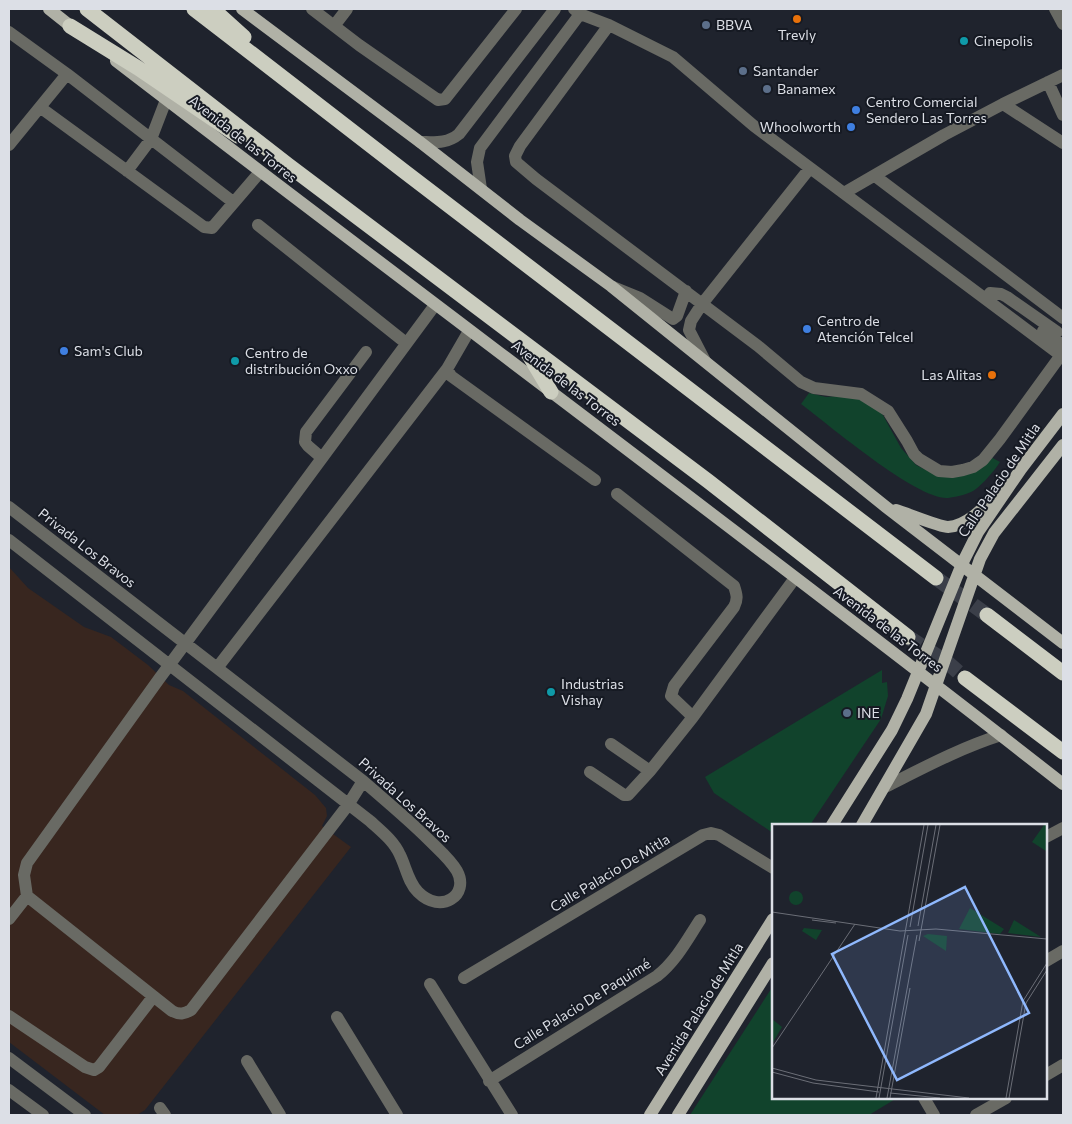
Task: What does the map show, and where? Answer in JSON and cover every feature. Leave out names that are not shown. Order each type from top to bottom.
[{"type":"highway","name":"Avenida de las Torres","points":[[87,9],[288,165],[708,481],[908,637]]},
{"type":"highway","points":[[194,9],[310,100],[936,578]]},
{"type":"highway","points":[[213,9],[268,58],[310,100]]},
{"type":"highway","points":[[70,26],[138,68],[226,130],[288,165]]},
{"type":"highway","points":[[520,340],[551,392]]},
{"type":"highway","points":[[987,615],[1063,673]]},
{"type":"highway","points":[[965,678],[1063,752]]},
{"type":"main road","name":"Avenida de las Torres","points":[[49,9],[434,305],[706,508],[1063,784]]},
{"type":"main road","points":[[242,9],[482,189],[520,220],[611,286],[886,507],[1063,643]]},
{"type":"main road","name":"Calle Palacio de Mitla","points":[[962,564],[978,532],[1021,469],[1063,414]]},
{"type":"main road","name":"Calle Palacio de Mitla","points":[[975,576],[980,559],[994,533],[1063,445]]},
{"type":"main road","points":[[886,507],[948,527],[962,523],[973,516],[1021,469]]},
{"type":"main road","points":[[833,824],[892,730],[907,699],[962,564]]},
{"type":"main road","points":[[863,824],[926,714],[975,576]]},
{"type":"main road","name":"Avenida Palacio de Mitla","points":[[650,1115],[772,921]]},
{"type":"main road","points":[[678,1115],[772,965]]},
{"type":"street","points":[[312,9],[414,85],[436,99],[445,99],[516,9]]},
{"type":"street","points":[[334,26],[347,9]]},
{"type":"street","points":[[420,142],[442,142],[454,138],[555,9]]},
{"type":"street","points":[[1054,9],[1063,24]]},
{"type":"street","points":[[482,189],[477,162],[480,148],[577,11],[674,57],[754,126],[844,194],[1062,352]]},
{"type":"street","points":[[609,25],[515,156],[516,162],[758,346],[800,382],[814,388],[856,392],[868,397],[888,411],[914,454],[939,471],[952,472],[973,467],[983,460],[1062,352]]},
{"type":"street","points":[[9,32],[67,74],[233,202]]},
{"type":"street","points":[[9,145],[67,74]]},
{"type":"street","points":[[844,194],[944,135],[1063,75]]},
{"type":"street","points":[[1048,82],[1063,115]]},
{"type":"street","points":[[127,171],[151,139],[166,100]]},
{"type":"street","points":[[1003,104],[1063,143]]},
{"type":"street","points":[[40,108],[204,228],[212,228],[260,172]]},
{"type":"street","points":[[704,361],[689,330],[691,321],[702,304],[810,168]]},
{"type":"street","points":[[875,176],[1063,318]]},
{"type":"street","points":[[258,225],[406,343]]},
{"type":"street","points":[[611,286],[640,298],[672,319],[677,316],[686,291]]},
{"type":"street","points":[[977,291],[1001,294],[1007,297],[1063,336]]},
{"type":"street","points":[[990,293],[1062,352]]},
{"type":"street","points":[[363,781],[348,804],[191,1010],[184,1014],[178,1014],[154,998],[27,896],[24,875],[27,863],[434,305]]},
{"type":"street","points":[[217,668],[447,370],[469,331]]},
{"type":"street","points":[[322,458],[305,442],[306,432],[366,352]]},
{"type":"street","points":[[447,370],[451,376],[595,480]]},
{"type":"street","points":[[617,494],[734,586],[737,594],[738,600],[734,607],[671,691],[671,696],[693,717]]},
{"type":"street","name":"Privada Los Bravos","points":[[9,507],[363,781],[413,824],[451,862],[458,873],[460,880],[459,888],[454,896],[448,903],[440,904],[429,900],[418,892],[410,880],[400,854],[389,838],[370,821],[9,540]]},
{"type":"street","points":[[590,772],[624,795],[628,795],[650,771],[693,717],[795,578]]},
{"type":"street","points":[[885,787],[944,757],[980,742],[1001,736]]},
{"type":"street","points":[[611,744],[650,771]]},
{"type":"street","points":[[1047,836],[1063,828]]},
{"type":"street","name":"Calle Palacio De Mitla","points":[[464,978],[703,835],[711,833],[719,835],[772,867]]},
{"type":"street","points":[[9,919],[27,896]]},
{"type":"street","name":"Calle Palacio De Paquimé","points":[[489,1080],[657,976],[679,954],[700,920]]},
{"type":"street","points":[[1047,960],[1063,950]]},
{"type":"street","points":[[430,984],[512,1115]]},
{"type":"street","points":[[9,1016],[85,1067],[94,1070],[99,1067],[154,998]]},
{"type":"street","points":[[337,1017],[397,1115]]},
{"type":"street","points":[[9,1058],[85,1115]]},
{"type":"street","points":[[247,1061],[280,1115]]},
{"type":"street","points":[[1047,1074],[1063,1065]]},
{"type":"street","points":[[9,1090],[43,1115]]},
{"type":"street","points":[[925,1099],[934,1115]]},
{"type":"street","points":[[976,1115],[1004,1099]]},
{"type":"shaded area","points":[[9,567],[28,588],[84,627],[111,637],[148,665],[169,685],[183,691],[315,795],[326,808],[327,816],[322,826],[351,847],[145,1110],[137,1115],[105,1115],[9,1042]]},
{"type":"green space","points":[[809,393],[826,397],[850,395],[879,408],[901,448],[916,465],[936,475],[989,456],[1000,462],[991,474],[971,492],[948,498],[934,495],[895,475],[873,460],[801,404]]},
{"type":"green space","points":[[882,670],[882,683],[887,682],[888,696],[881,719],[811,824],[772,824],[772,832],[714,793],[705,777]]},
{"type":"green space","points":[[772,988],[772,1099],[895,1099],[869,1115],[690,1115]]},
{"type":"tunnel","points":[[936,578],[987,615]]},
{"type":"tunnel","points":[[908,637],[948,663],[965,678]]},
{"type":"place","name":"Trevly","points":[[797,19]]},
{"type":"place","name":"BBVA","points":[[706,25]]},
{"type":"place","name":"Cinepolis","points":[[964,41]]},
{"type":"place","name":"Santander","points":[[743,71]]},
{"type":"place","name":"Banamex","points":[[767,89]]},
{"type":"place","name":"Centro Comercial Sendero Las Torres","points":[[856,110]]},
{"type":"place","name":"Whoolworth","points":[[851,127]]},
{"type":"place","name":"Centro de Atención Telcel","points":[[807,329]]},
{"type":"place","name":"Sam's Club","points":[[64,351]]},
{"type":"place","name":"Centro de distribución Oxxo","points":[[235,361]]},
{"type":"place","name":"Las Alitas","points":[[992,375]]},
{"type":"place","name":"Industrias Vishay","points":[[551,692]]},
{"type":"place","name":"INE","points":[[847,713]]}]
